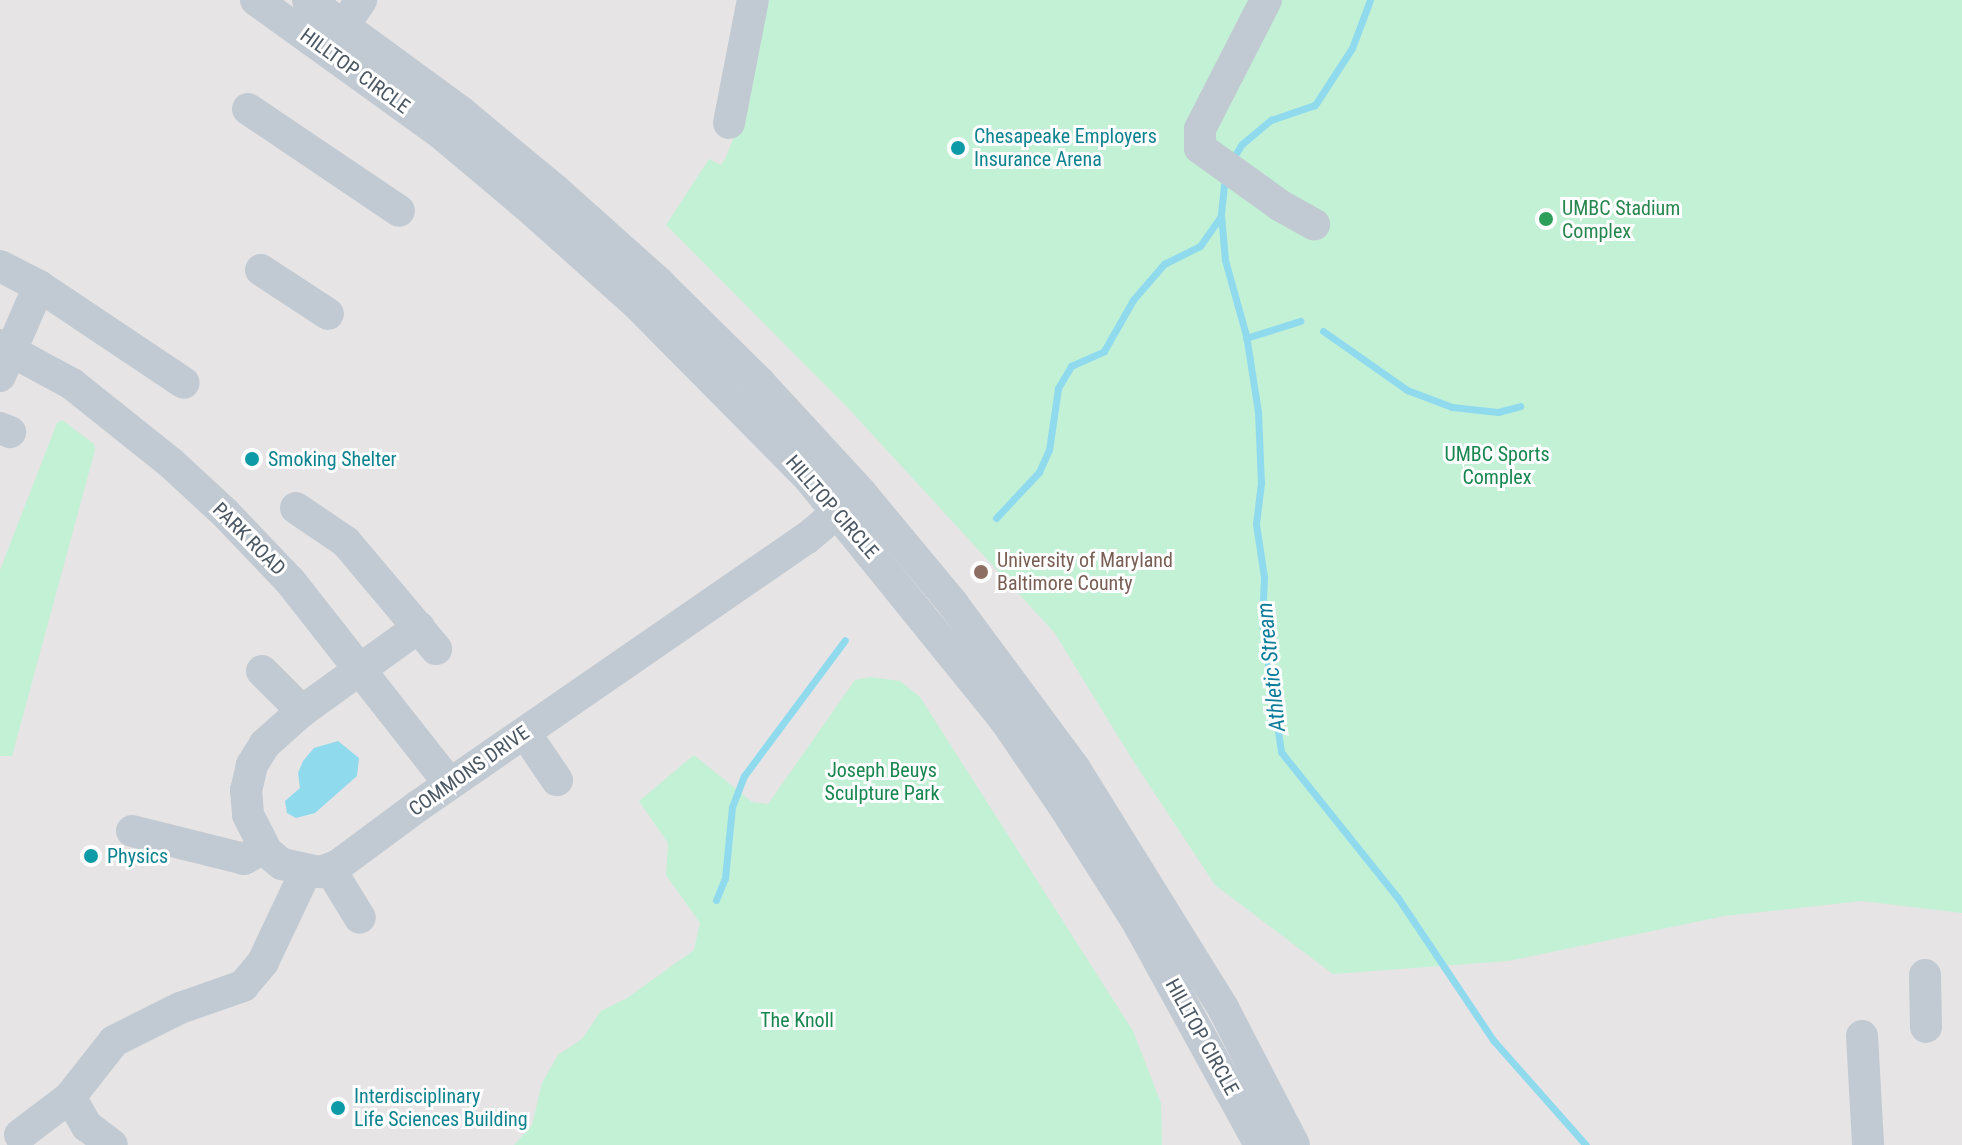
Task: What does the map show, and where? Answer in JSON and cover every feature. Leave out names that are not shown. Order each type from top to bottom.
[{"type":"street","name":"HILLTOP CIRCLE","points":[[256,0],[430,125],[532,210],[849,502],[970,626],[1075,769],[1223,1008],[1294,1145]]},
{"type":"street","name":"HILLTOP CIRCLE","points":[[308,0],[353,12],[461,112],[648,273],[760,383],[849,502],[1063,805],[1137,921],[1260,1145]]},
{"type":"street","points":[[729,123],[753,0]]},
{"type":"street","points":[[1266,0],[1200,129],[1200,148],[1281,206],[1314,224]]},
{"type":"street","points":[[248,109],[399,211]]},
{"type":"street","points":[[0,266],[39,286],[184,383]]},
{"type":"street","points":[[261,270],[328,314]]},
{"type":"street","points":[[4,357],[39,286]]},
{"type":"street","name":"PARK ROAD","points":[[4,357],[72,384],[171,463],[290,581],[362,667],[450,784]]},
{"type":"street","name":"COMMONS DRIVE","points":[[318,870],[450,784],[793,548],[849,502]]},
{"type":"street","points":[[296,508],[346,542],[427,638],[362,667],[302,711],[265,744],[252,765],[246,790],[248,815],[264,848],[282,864],[318,870],[360,918]]},
{"type":"street","points":[[262,671],[302,711]]},
{"type":"street","points":[[525,733],[557,780]]},
{"type":"street","points":[[132,831],[244,859],[264,848]]},
{"type":"street","points":[[20,1135],[70,1097],[114,1041],[180,1008],[243,986],[263,962],[318,870]]},
{"type":"street","points":[[1925,975],[1926,1027]]},
{"type":"street","points":[[1862,1036],[1868,1145]]},
{"type":"street","points":[[70,1097],[87,1126],[112,1145]]},
{"type":"shaded area","name":"University of Maryland Baltimore County","points":[[0,0],[1962,0],[1962,1145],[0,1145]]},
{"type":"green space","name":"UMBC Sports Complex","points":[[766,0],[1962,0],[1962,913],[1862,901],[1724,916],[1508,961],[1333,974],[1215,885],[1054,632],[848,408],[666,225],[709,159],[721,165],[726,157],[746,106]]},
{"type":"green space","points":[[62,420],[94,444],[95,450],[12,756],[0,756],[0,570],[57,423]]},
{"type":"green space","points":[[871,677],[900,681],[920,697],[1133,1031],[1161,1103],[1162,1145],[514,1145],[532,1125],[542,1083],[558,1055],[582,1039],[601,1011],[627,998],[694,950],[700,923],[666,875],[668,843],[639,801],[694,755],[752,802],[768,804],[855,680]]},
{"type":"water","points":[[338,741],[359,758],[357,776],[315,813],[296,818],[287,813],[285,801],[300,788],[298,773],[303,761],[314,748]]},
{"type":"waterway","points":[[1235,155],[1242,144],[1271,120],[1315,105],[1352,48],[1370,0]]},
{"type":"waterway","name":"Athletic Stream","points":[[1224,185],[1221,215],[1225,260],[1246,335],[1258,412],[1261,483],[1256,524],[1264,577],[1262,623],[1281,752],[1398,898],[1493,1040],[1586,1145]]},
{"type":"waterway","points":[[996,518],[1039,472],[1049,450],[1058,388],[1071,366],[1104,351],[1133,300],[1164,264],[1200,246],[1220,217]]},
{"type":"waterway","points":[[1246,338],[1300,321]]},
{"type":"waterway","points":[[1323,331],[1407,390],[1452,407],[1498,412],[1520,406]]},
{"type":"waterway","points":[[716,900],[725,878],[732,807],[744,776],[845,640]]},
{"type":"place","name":"Chesapeake Employers Insurance Arena","points":[[958,148]]},
{"type":"place","name":"UMBC Stadium Complex","points":[[1546,219]]},
{"type":"place","name":"Smoking Shelter","points":[[252,459]]},
{"type":"place","name":"University of Maryland Baltimore County","points":[[981,572]]},
{"type":"place","name":"Physics","points":[[91,856]]},
{"type":"place","name":"Interdisciplinary Life Sciences Building","points":[[338,1108]]},
{"type":"park label","name":"Joseph Beuys Sculpture Park","points":[[882,782]]},
{"type":"park label","name":"The Knoll","points":[[797,1020]]}]
